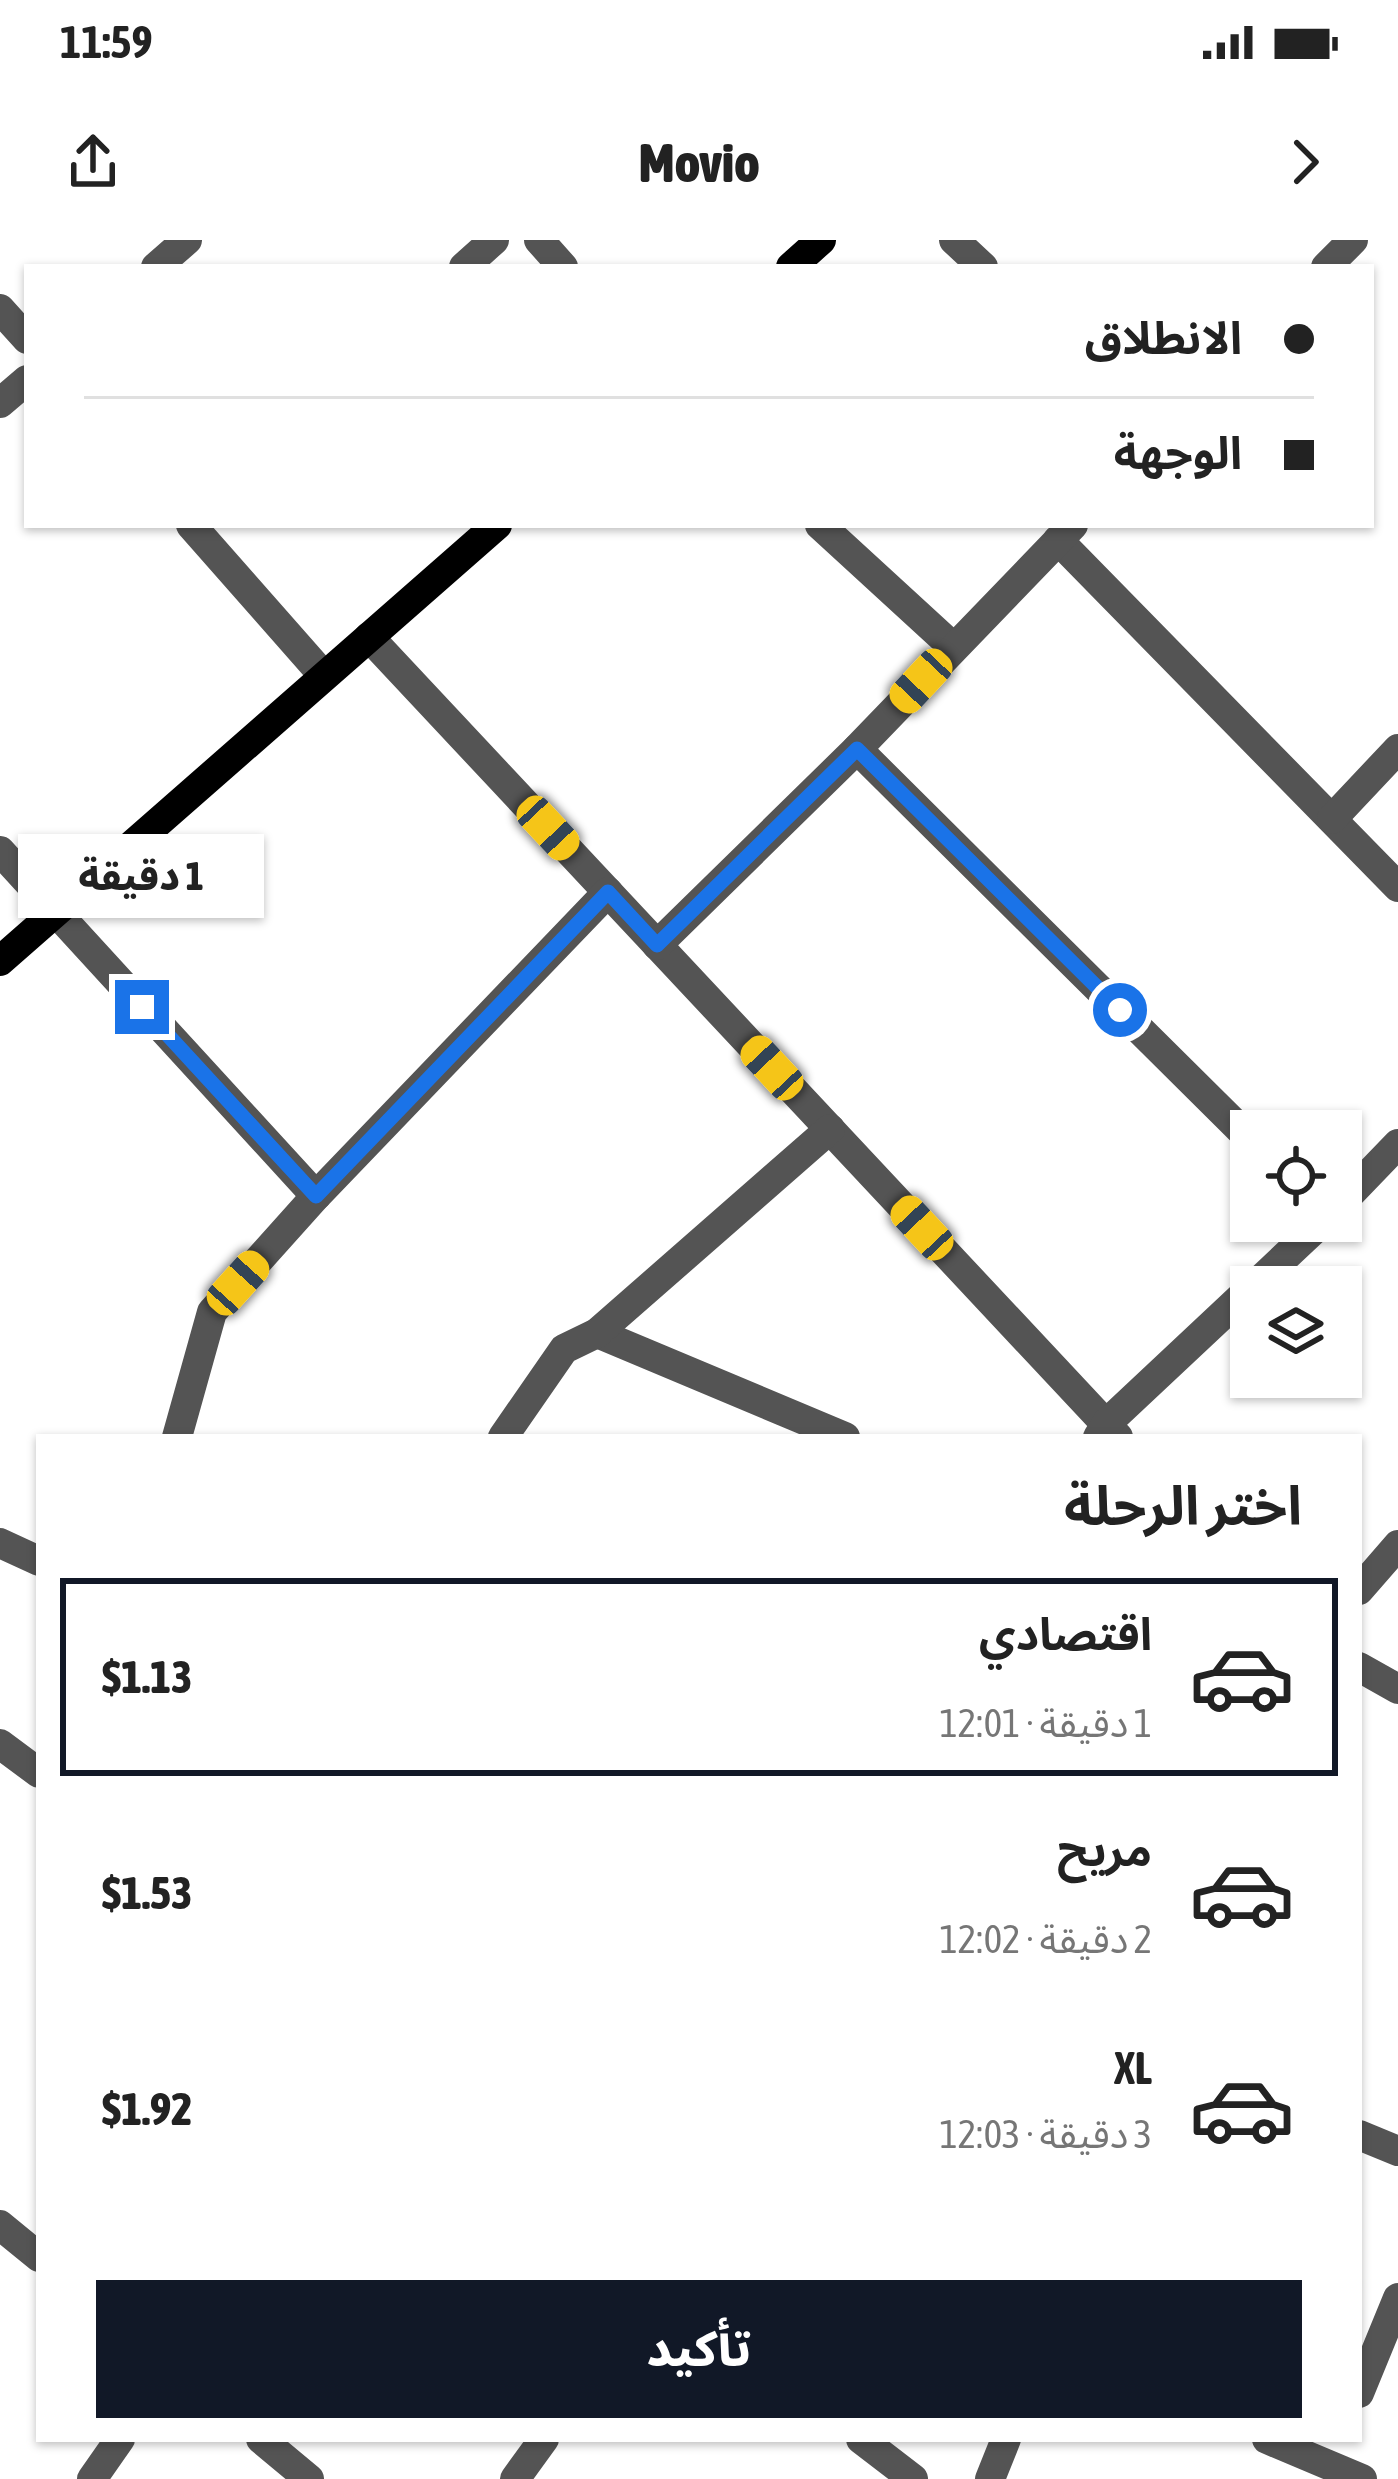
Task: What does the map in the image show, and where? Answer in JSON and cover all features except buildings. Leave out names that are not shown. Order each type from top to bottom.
[{"type":"main road","points":[[793,264],[821,240]]},
{"type":"main road","points":[[0,961],[494,528]]},
{"type":"street","points":[[159,264],[187,240]]},
{"type":"street","points":[[467,264],[494,240]]},
{"type":"street","points":[[539,240],[560,264]]},
{"type":"street","points":[[954,240],[980,264]]},
{"type":"street","points":[[1329,264],[1353,240]]},
{"type":"street","points":[[0,309],[24,336]]},
{"type":"street","points":[[0,403],[24,383]]},
{"type":"street","points":[[194,528],[324,676]]},
{"type":"street","points":[[823,528],[953,647]]},
{"type":"street","points":[[657,945],[857,749],[1065,532],[1398,886]]},
{"type":"street","points":[[369,637],[1107,1433],[1230,1310]]},
{"type":"street","points":[[857,749],[1230,1118]]},
{"type":"street","points":[[1332,819],[1398,749]]},
{"type":"street","points":[[0,851],[316,1196]]},
{"type":"street","points":[[178,1434],[212,1312],[316,1196],[608,892]]},
{"type":"street","points":[[504,1434],[564,1349],[596,1333],[830,1130]]},
{"type":"street","points":[[1362,1181],[1398,1144]]},
{"type":"street","points":[[1275,1266],[1301,1242]]},
{"type":"street","points":[[596,1333],[838,1434]]},
{"type":"street","points":[[0,1543],[36,1560]]},
{"type":"street","points":[[1362,1587],[1398,1545]]},
{"type":"street","points":[[1362,1669],[1398,1689]]},
{"type":"street","points":[[0,1744],[36,1770]]},
{"type":"street","points":[[1362,2136],[1398,2151]]},
{"type":"street","points":[[0,2225],[36,2255]]},
{"type":"street","points":[[1362,2386],[1398,2298]]},
{"type":"street","points":[[92,2479],[118,2442]]},
{"type":"street","points":[[264,2442],[309,2479]]},
{"type":"street","points":[[515,2479],[542,2442]]},
{"type":"street","points":[[865,2442],[913,2479]]},
{"type":"street","points":[[990,2479],[1005,2442]]},
{"type":"street","points":[[1276,2442],[1331,2461],[1362,2479]]},
{"type":"route","points":[[142,1007],[316,1196],[608,892],[657,945],[857,749],[1120,1010]]}]
